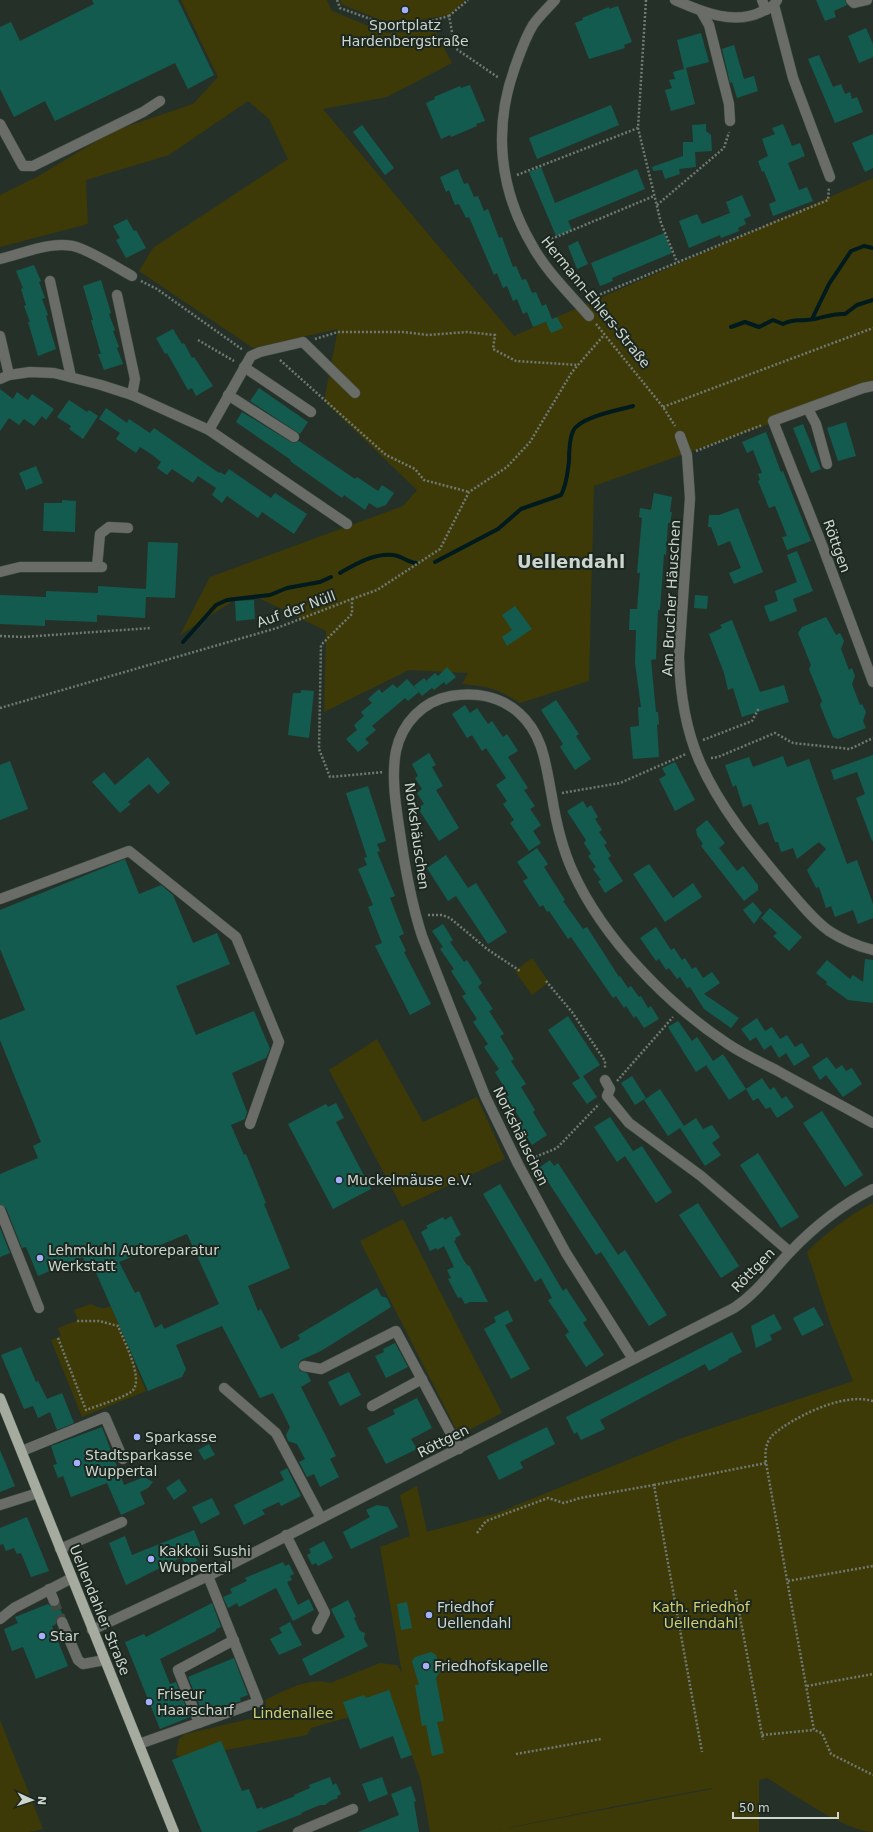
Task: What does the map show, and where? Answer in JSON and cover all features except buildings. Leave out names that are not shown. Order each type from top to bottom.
[{"type":"main road","name":"Uellendahler Straße","points":[[0,1398],[174,1832]]},
{"type":"street","name":"Hermann-Ehlers-Straße","points":[[555,0],[533,25],[521,50],[509,83],[504,109],[502,161],[505,179],[515,212],[532,247],[589,316]]},
{"type":"street","points":[[675,0],[701,11],[738,18],[757,14],[773,5]]},
{"type":"street","points":[[762,0],[773,5]]},
{"type":"street","points":[[851,0],[854,4],[867,0]]},
{"type":"street","points":[[773,5],[793,78],[830,177]]},
{"type":"street","points":[[701,11],[709,26],[729,104],[730,121]]},
{"type":"street","points":[[0,124],[23,166],[33,166],[143,112],[160,101]]},
{"type":"street","points":[[0,259],[52,246],[67,246],[81,248],[132,276]]},
{"type":"street","points":[[50,281],[71,377]]},
{"type":"street","points":[[117,295],[134,379],[132,395]]},
{"type":"street","points":[[0,336],[5,377],[30,372],[54,373],[132,395],[209,430],[347,524]]},
{"type":"street","points":[[209,430],[251,356],[303,342],[355,394]]},
{"type":"street","points":[[244,367],[311,412]]},
{"type":"street","points":[[773,421],[863,388],[873,386]]},
{"type":"street","points":[[228,396],[294,437]]},
{"type":"street","points":[[808,409],[816,424],[827,464]]},
{"type":"street","name":"Röttgen","points":[[773,421],[822,545],[873,682]]},
{"type":"street","name":"Am Brucher Häuschen","points":[[680,436],[687,455],[690,498],[679,657],[679,677],[687,724],[694,747],[710,783],[728,812],[763,858],[807,911],[828,930],[856,946],[873,950]]},
{"type":"street","points":[[0,572],[20,567],[100,567],[100,534],[109,527],[128,528]]},
{"type":"street","name":"Norkshäuschen","points":[[633,1359],[566,1253],[518,1164],[485,1096],[416,915],[405,868],[396,809],[394,771],[396,750],[404,728],[415,713],[439,698],[465,693],[485,695],[503,702],[520,713],[536,735],[546,760],[559,835],[573,872],[588,900],[616,941],[651,982],[681,1008],[728,1044],[873,1123]]},
{"type":"street","points":[[0,899],[129,851],[236,937],[280,1042],[250,1124]]},
{"type":"street","name":"Röttgen","points":[[605,1080],[608,1092],[629,1123],[701,1176],[790,1252]]},
{"type":"street","name":"Röttgen","points":[[92,1630],[208,1576],[734,1308],[749,1298],[819,1222],[849,1201],[873,1189]]},
{"type":"street","points":[[0,1210],[39,1308]]},
{"type":"street","points":[[304,1366],[320,1369],[396,1330],[459,1449]]},
{"type":"street","points":[[372,1406],[422,1379]]},
{"type":"street","points":[[224,1388],[276,1433],[321,1518]]},
{"type":"street","points":[[22,1451],[105,1417],[123,1459]]},
{"type":"street","points":[[0,1505],[38,1493]]},
{"type":"street","points":[[60,1549],[122,1522]]},
{"type":"street","points":[[286,1536],[325,1613],[317,1629]]},
{"type":"street","points":[[139,1744],[258,1702],[208,1576]]},
{"type":"street","points":[[0,1619],[14,1608],[72,1578]]},
{"type":"street","points":[[49,1589],[54,1601]]},
{"type":"street","points":[[62,1622],[78,1660],[83,1664],[105,1660]]},
{"type":"street","points":[[199,1723],[178,1670],[234,1640]]},
{"type":"street","points":[[298,1832],[353,1809]]},
{"type":"path","points":[[336,0],[340,8],[387,25],[416,25],[449,16],[468,0]]},
{"type":"path","points":[[646,0],[637,120],[661,223],[677,262]]},
{"type":"path","points":[[449,16],[455,48],[495,77],[509,83]]},
{"type":"path","points":[[656,205],[724,148],[729,135],[730,121]]},
{"type":"path","points":[[505,179],[638,128]]},
{"type":"path","points":[[578,304],[828,200],[830,177]]},
{"type":"path","points":[[532,247],[654,196]]},
{"type":"path","points":[[132,276],[157,289],[251,356]]},
{"type":"path","name":"Hermann-Ehlers-Straße","points":[[589,316],[663,407],[680,436]]},
{"type":"path","points":[[663,407],[873,328]]},
{"type":"path","points":[[303,342],[338,332],[404,332],[428,335],[467,332],[495,335],[493,349],[516,362],[578,365]]},
{"type":"path","points":[[352,599],[381,587],[440,549],[469,492],[508,466],[530,442],[572,372],[604,335]]},
{"type":"path","points":[[198,340],[244,367]]},
{"type":"path","points":[[269,351],[386,454],[415,469],[424,480],[469,492]]},
{"type":"path","points":[[702,448],[773,421]]},
{"type":"path","name":"Auf der Nüll","points":[[0,708],[277,628],[352,599],[352,614],[321,645],[320,749],[330,776],[394,771]]},
{"type":"path","points":[[0,636],[23,636],[151,628]]},
{"type":"path","points":[[551,795],[620,783],[752,721],[760,708]]},
{"type":"path","points":[[699,760],[718,757],[775,734],[793,743],[850,749],[873,738]]},
{"type":"path","points":[[416,915],[442,914],[450,918],[487,949],[520,971]]},
{"type":"path","points":[[546,981],[572,1012],[605,1061],[605,1080]]},
{"type":"path","points":[[518,1164],[557,1148],[681,1008]]},
{"type":"path","points":[[58,1338],[86,1410],[132,1391],[136,1384],[136,1372],[118,1326],[99,1321],[76,1320]]},
{"type":"path","points":[[814,1730],[766,1463],[765,1447],[772,1436],[807,1412],[836,1402],[866,1399],[873,1401]]},
{"type":"path","points":[[477,1533],[486,1521],[548,1498],[564,1503],[580,1498],[766,1463]]},
{"type":"path","points":[[654,1485],[702,1752]]},
{"type":"path","points":[[788,1581],[873,1566]]},
{"type":"path","points":[[735,1590],[763,1740]]},
{"type":"path","points":[[806,1686],[873,1674]]},
{"type":"path","points":[[762,1735],[814,1730],[822,1733],[831,1754],[873,1775]]},
{"type":"path","points":[[516,1754],[601,1739]]},
{"type":"green space","points":[[181,0],[327,0],[332,11],[386,33],[435,31],[452,63],[387,97],[323,109],[514,336],[873,178],[873,387],[594,486],[589,681],[520,703],[499,691],[462,684],[468,673],[409,670],[324,712],[326,631],[259,598],[233,601],[180,635],[210,577],[403,506],[417,490],[324,401],[338,329],[253,348],[139,271],[153,248],[288,159],[269,119],[248,101],[169,155],[86,180],[88,224],[0,247],[0,195],[37,177],[113,131],[193,104],[218,77]]},
{"type":"green space","name":"Sportplatz Hardenbergstraße","points":[[340,0],[466,0],[449,15],[416,21],[388,23],[341,4]]},
{"type":"green space","points":[[532,958],[549,982],[532,995],[515,971]]},
{"type":"green space","points":[[377,1039],[423,1122],[477,1097],[505,1159],[402,1207],[329,1070]]},
{"type":"green space","name":"Kath. Friedhof Uellendahl","points":[[873,1203],[873,1832],[849,1826],[835,1819],[767,1778],[759,1780],[759,1832],[430,1832],[421,1781],[394,1704],[311,1728],[307,1735],[182,1758],[176,1755],[179,1739],[185,1734],[263,1716],[266,1705],[265,1700],[288,1689],[314,1681],[330,1683],[380,1663],[397,1665],[402,1673],[380,1547],[410,1536],[400,1495],[417,1486],[427,1532],[497,1513],[682,1438],[853,1381],[831,1325],[807,1252],[838,1225]],"holes":[[[712,1789],[497,1830],[616,1806]]]},
{"type":"green space","points":[[403,1219],[502,1413],[459,1435],[360,1241]]},
{"type":"green space","points":[[91,1304],[101,1308],[111,1306],[146,1391],[82,1417],[51,1340],[61,1336],[58,1328],[78,1320],[74,1310]]},
{"type":"green space","points":[[0,1720],[43,1829],[29,1832],[0,1832]]},
{"type":"waterway","points":[[812,319],[829,284],[851,251],[864,246],[873,248]]},
{"type":"waterway","points":[[731,327],[745,322],[759,327],[773,320],[783,324],[786,322],[812,319],[835,314],[845,314],[857,305],[873,300]]},
{"type":"waterway","points":[[435,562],[498,529],[521,509],[561,495],[569,462],[571,438],[573,431],[577,426],[591,418],[633,406]]},
{"type":"waterway","points":[[340,573],[372,557],[386,555],[393,555],[416,563]]},
{"type":"waterway","points":[[183,642],[216,605],[227,600],[270,595],[287,588],[320,582],[331,577]]},
{"type":"tunnel","points":[[54,1601],[62,1622]]},
{"type":"place","name":"Sportplatz Hardenbergstraße","points":[[405,10]]},
{"type":"place","name":"Muckelmäuse e.V.","points":[[339,1180]]},
{"type":"place","name":"Lehmkuhl Autoreparatur Werkstatt","points":[[40,1258]]},
{"type":"place","name":"Sparkasse","points":[[137,1437]]},
{"type":"place","name":"Stadtsparkasse Wuppertal","points":[[77,1463]]},
{"type":"place","name":"Kakkoii Sushi Wuppertal","points":[[151,1559]]},
{"type":"place","name":"Friedhof Uellendahl","points":[[429,1615]]},
{"type":"place","name":"Star","points":[[42,1636]]},
{"type":"place","name":"Friedhofskapelle","points":[[426,1666]]},
{"type":"place","name":"Friseur Haarscharf","points":[[149,1702]]},
{"type":"district","name":"Uellendahl","points":[[571,562]]},
{"type":"park label","name":"Lindenallee","points":[[293,1713]]}]
